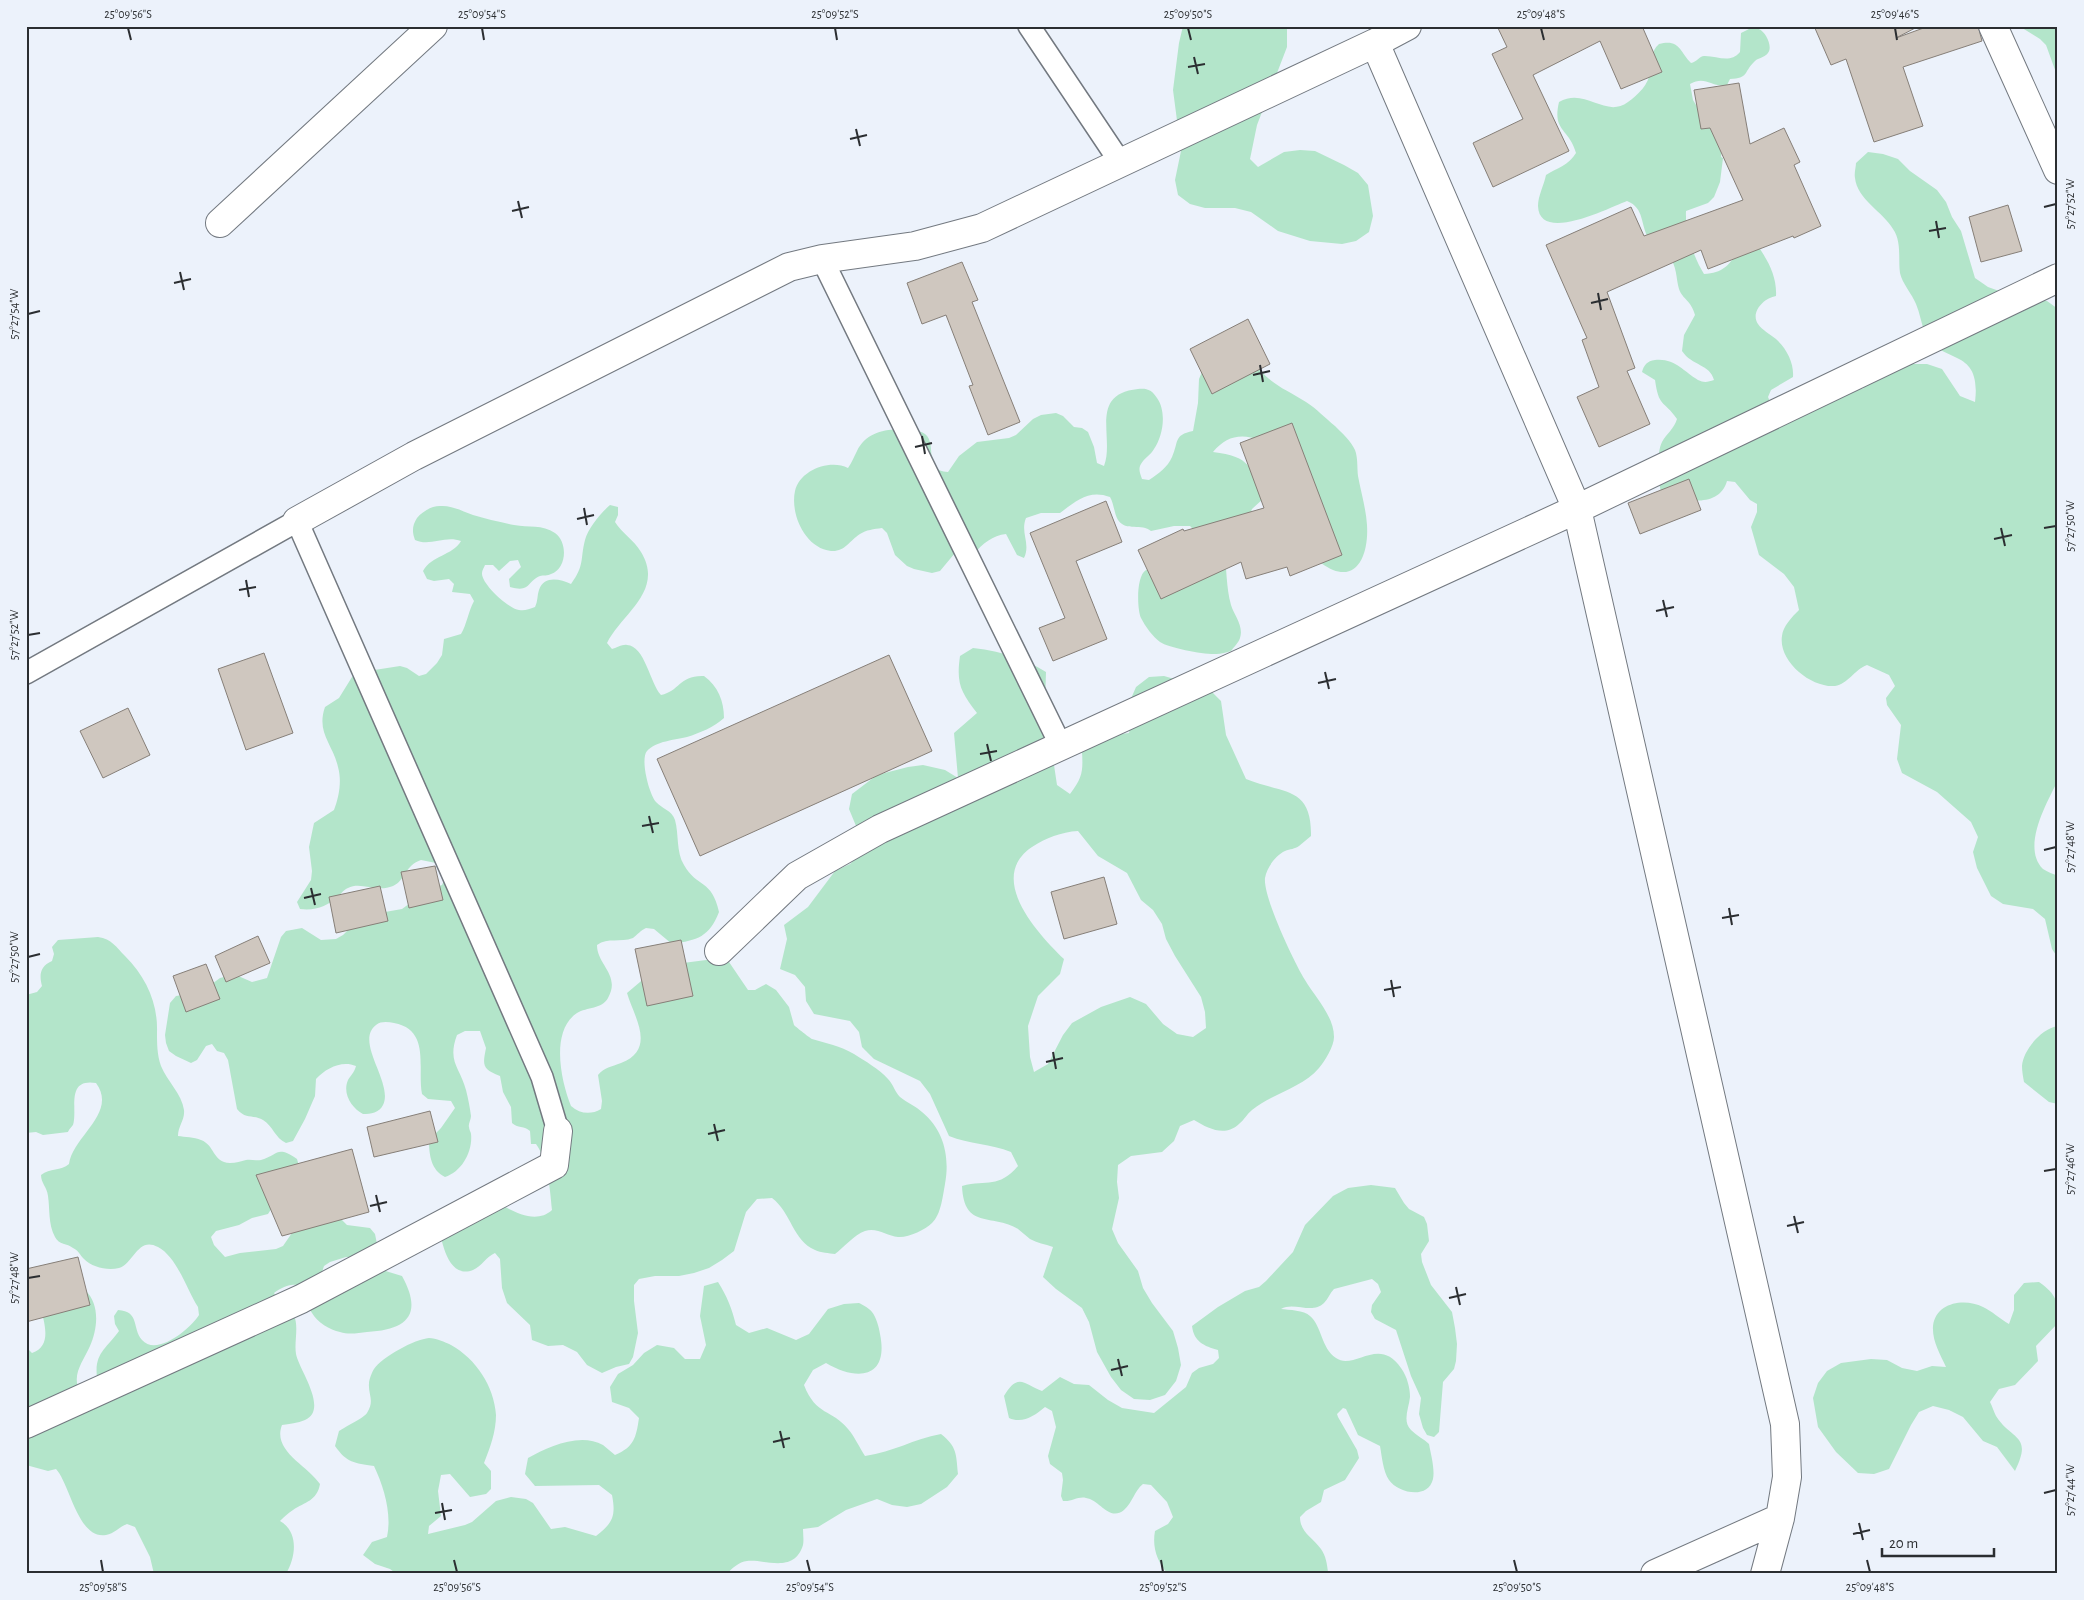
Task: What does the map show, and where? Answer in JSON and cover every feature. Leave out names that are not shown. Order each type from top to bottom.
[{"type":"street","points":[[220,223],[433,26]]},
{"type":"street","points":[[297,521],[414,456],[789,267],[822,259],[915,246],[982,228],[1375,43],[1407,26]]},
{"type":"street","points":[[1993,26],[2058,170]]},
{"type":"street","points":[[1375,43],[1577,509],[1784,1424],[1787,1477],[1780,1518],[1765,1574]]},
{"type":"street","points":[[719,951],[797,876],[880,829],[1577,509],[2058,278]]},
{"type":"street","points":[[26,1424],[302,1299],[554,1165],[558,1131]]},
{"type":"street","points":[[1655,1574],[1780,1518]]},
{"type":"lane","points":[[1029,26],[1120,162]]},
{"type":"lane","points":[[822,259],[1061,746]]},
{"type":"lane","points":[[26,673],[297,521],[542,1077],[558,1131]]},
{"type":"green space","points":[[1183,26],[1287,26],[1287,47],[1257,125],[1250,159],[1258,167],[1284,152],[1315,151],[1358,173],[1368,185],[1373,216],[1369,232],[1356,241],[1342,244],[1310,241],[1278,231],[1251,212],[1235,208],[1205,208],[1190,204],[1178,195],[1175,180],[1181,151],[1173,90]]},
{"type":"green space","points":[[2019,26],[2058,26],[2058,78],[2046,45]]},
{"type":"green space","points":[[1751,28],[1762,31],[1768,40],[1770,47],[1766,55],[1755,61],[1743,76],[1730,79],[1727,85],[1717,85],[1705,81],[1690,84],[1693,100],[1722,148],[1721,157],[1723,158],[1720,182],[1714,197],[1708,203],[1686,211],[1686,219],[1690,244],[1704,274],[1724,268],[1745,245],[1760,249],[1770,266],[1774,278],[1776,296],[1771,297],[1760,306],[1757,310],[1756,319],[1758,324],[1783,347],[1791,361],[1793,372],[1793,377],[1771,390],[1768,397],[1771,404],[1827,375],[1850,379],[1863,389],[1867,379],[1894,364],[1927,364],[1942,369],[1960,396],[1975,402],[1975,384],[1972,372],[1958,358],[1940,350],[1925,333],[1916,304],[1901,277],[1899,245],[1896,234],[1889,223],[1865,199],[1857,186],[1855,176],[1856,163],[1868,152],[1898,159],[1910,171],[1937,190],[1946,202],[1952,217],[1961,231],[1975,278],[1988,287],[2031,301],[2047,301],[2058,309],[2058,780],[2038,825],[2035,849],[2037,860],[2043,869],[2058,876],[2058,958],[2052,949],[2045,919],[2033,909],[2003,904],[1991,896],[1977,868],[1973,852],[1978,837],[1971,822],[1937,792],[1902,773],[1897,759],[1901,725],[1887,705],[1886,698],[1895,686],[1889,675],[1867,665],[1840,685],[1826,685],[1816,683],[1807,678],[1798,671],[1785,655],[1782,645],[1783,632],[1786,625],[1799,610],[1794,587],[1784,574],[1759,555],[1751,527],[1757,512],[1757,504],[1750,500],[1735,482],[1727,481],[1723,490],[1717,496],[1709,499],[1690,500],[1663,496],[1658,477],[1660,447],[1677,419],[1660,399],[1655,380],[1642,372],[1644,367],[1650,361],[1668,361],[1700,381],[1714,380],[1709,371],[1691,360],[1682,351],[1684,335],[1695,315],[1679,289],[1672,260],[1649,239],[1637,208],[1627,201],[1592,215],[1562,223],[1550,222],[1541,217],[1538,202],[1546,175],[1566,163],[1576,153],[1573,145],[1559,125],[1557,112],[1559,102],[1569,98],[1578,98],[1603,106],[1620,106],[1632,99],[1645,85],[1649,76],[1653,53],[1659,44],[1671,43],[1675,45],[1691,63],[1703,56],[1728,59],[1740,52],[1741,33]]},
{"type":"green space","points":[[1259,369],[1276,384],[1314,408],[1349,440],[1357,456],[1358,476],[1366,513],[1367,537],[1362,558],[1358,565],[1351,570],[1343,572],[1333,570],[1321,563],[1260,440],[1234,437],[1223,442],[1213,452],[1235,457],[1247,464],[1264,498],[1252,509],[1249,517],[1224,550],[1229,598],[1241,629],[1238,643],[1231,651],[1211,654],[1179,649],[1160,642],[1149,631],[1141,618],[1139,608],[1138,593],[1140,579],[1143,573],[1154,569],[1196,532],[1190,526],[1174,526],[1151,531],[1125,526],[1118,520],[1110,497],[1096,494],[1089,495],[1060,513],[1041,513],[1026,518],[1024,528],[1026,553],[1024,558],[1017,555],[1006,534],[988,541],[974,554],[955,553],[940,571],[932,573],[907,566],[895,555],[887,533],[882,528],[862,533],[840,550],[831,551],[822,549],[814,544],[807,537],[797,519],[794,500],[795,491],[803,477],[817,468],[825,466],[833,465],[848,468],[866,439],[871,435],[885,431],[911,430],[925,434],[929,438],[935,467],[948,472],[959,456],[977,442],[1009,438],[1016,435],[1033,419],[1041,415],[1056,413],[1063,416],[1074,427],[1082,428],[1088,432],[1094,447],[1097,463],[1104,466],[1107,455],[1106,419],[1108,408],[1113,399],[1123,393],[1138,389],[1147,389],[1153,393],[1160,404],[1163,417],[1160,438],[1153,451],[1142,462],[1140,468],[1142,479],[1149,480],[1168,464],[1179,437],[1193,431],[1198,403],[1199,379],[1202,372]]},
{"type":"green space","points":[[610,505],[618,507],[618,515],[615,522],[641,552],[647,566],[648,579],[638,601],[613,632],[607,643],[612,649],[627,645],[633,647],[643,658],[661,695],[689,678],[704,676],[713,684],[723,706],[724,718],[720,721],[697,734],[655,745],[647,751],[644,761],[646,776],[653,798],[674,817],[681,860],[689,872],[712,894],[719,912],[707,932],[689,941],[672,944],[654,929],[646,928],[633,938],[605,941],[597,945],[598,952],[610,976],[611,990],[605,1002],[577,1013],[569,1021],[563,1032],[560,1057],[561,1070],[571,1106],[578,1111],[586,1113],[601,1109],[602,1101],[598,1075],[606,1069],[632,1057],[638,1050],[641,1041],[640,1032],[627,993],[653,971],[683,963],[714,959],[729,962],[748,990],[755,990],[766,984],[776,990],[789,1007],[794,1025],[811,1038],[849,1051],[884,1075],[900,1097],[920,1110],[936,1127],[944,1145],[947,1164],[941,1205],[938,1215],[929,1226],[921,1231],[902,1237],[874,1230],[865,1231],[853,1238],[835,1254],[820,1252],[808,1246],[797,1233],[784,1211],[772,1198],[757,1199],[746,1212],[734,1251],[722,1260],[709,1268],[694,1273],[639,1279],[634,1285],[638,1333],[633,1357],[629,1364],[602,1373],[587,1365],[577,1352],[563,1345],[548,1346],[532,1340],[530,1325],[507,1303],[502,1288],[500,1259],[495,1253],[473,1270],[464,1271],[457,1269],[447,1256],[438,1222],[500,1204],[519,1214],[533,1217],[546,1214],[552,1210],[548,1176],[540,1151],[536,1144],[531,1144],[530,1131],[512,1123],[511,1107],[503,1092],[500,1076],[486,1068],[484,1058],[486,1048],[480,1031],[465,1031],[457,1035],[454,1044],[454,1058],[470,1106],[469,1129],[471,1141],[468,1154],[461,1166],[457,1171],[445,1177],[440,1174],[432,1162],[429,1140],[441,1128],[455,1108],[451,1101],[428,1099],[422,1094],[418,1042],[413,1033],[406,1027],[382,1022],[376,1025],[370,1032],[371,1052],[385,1096],[383,1105],[379,1110],[363,1114],[349,1100],[346,1085],[356,1066],[345,1064],[334,1066],[324,1071],[316,1079],[315,1096],[305,1119],[293,1141],[286,1143],[263,1120],[243,1115],[237,1109],[228,1060],[224,1053],[217,1051],[212,1044],[206,1046],[197,1060],[191,1063],[169,1051],[165,1035],[170,1003],[176,996],[201,992],[220,978],[228,976],[236,975],[252,982],[267,978],[281,937],[286,931],[302,928],[321,940],[336,939],[349,929],[385,912],[402,909],[428,890],[442,885],[446,876],[436,863],[421,860],[411,866],[393,886],[381,888],[353,886],[346,889],[330,903],[316,908],[300,909],[297,902],[311,880],[312,871],[309,847],[314,823],[334,810],[339,789],[340,778],[336,759],[324,731],[323,716],[325,707],[339,698],[352,677],[368,671],[400,666],[419,676],[426,674],[442,655],[444,639],[461,634],[474,601],[470,594],[452,592],[454,584],[449,579],[434,581],[427,579],[423,571],[427,566],[437,558],[453,550],[461,541],[449,539],[421,542],[415,540],[413,529],[417,518],[430,508],[444,506],[514,525],[540,527],[555,533],[562,542],[564,555],[560,567],[550,575],[536,578],[522,589],[510,587],[509,579],[521,567],[518,560],[510,561],[499,571],[493,565],[485,565],[483,570],[483,578],[496,595],[514,609],[527,610],[535,607],[541,585],[548,580],[557,580],[571,584],[580,567],[585,540],[589,531],[599,516]]},
{"type":"green space","points":[[973,648],[992,651],[1020,659],[1046,672],[1045,705],[1057,785],[1070,794],[1078,783],[1081,774],[1082,751],[1114,735],[1129,733],[1132,717],[1130,701],[1136,687],[1149,677],[1164,676],[1209,689],[1221,701],[1226,735],[1246,779],[1292,794],[1306,808],[1310,820],[1311,836],[1297,847],[1285,851],[1275,858],[1265,878],[1269,899],[1280,929],[1305,980],[1331,1022],[1334,1037],[1329,1053],[1312,1075],[1296,1086],[1260,1104],[1234,1128],[1223,1131],[1217,1130],[1194,1120],[1180,1126],[1174,1141],[1162,1152],[1131,1156],[1118,1165],[1117,1182],[1119,1198],[1112,1229],[1118,1243],[1138,1271],[1143,1288],[1173,1331],[1181,1365],[1176,1381],[1165,1395],[1150,1400],[1134,1399],[1121,1390],[1111,1377],[1097,1352],[1089,1322],[1082,1308],[1043,1277],[1053,1247],[1030,1239],[1018,1229],[1008,1224],[973,1215],[968,1209],[964,1200],[962,1186],[998,1181],[1004,1178],[1018,1166],[1011,1152],[949,1136],[930,1094],[920,1081],[874,1059],[862,1047],[859,1032],[850,1021],[814,1014],[806,1001],[805,987],[795,975],[780,969],[787,939],[784,925],[808,907],[835,871],[850,864],[861,853],[861,838],[849,809],[852,794],[877,775],[908,767],[923,765],[945,770],[958,778],[954,733],[977,713],[967,699],[959,681],[960,656]],"holes":[[[1078,831],[1098,856],[1127,873],[1141,900],[1153,910],[1162,924],[1166,939],[1175,956],[1201,997],[1205,1012],[1206,1028],[1193,1037],[1177,1034],[1163,1024],[1146,1004],[1130,997],[1101,1007],[1072,1023],[1063,1035],[1048,1064],[1034,1072],[1030,1057],[1028,1026],[1038,996],[1060,974],[1064,959],[1030,921],[1015,889],[1014,874],[1019,860],[1032,847],[1060,834]]]},
{"type":"green space","points":[[98,937],[107,940],[116,947],[139,973],[149,991],[157,1021],[160,1062],[183,1104],[183,1117],[178,1136],[195,1138],[206,1142],[217,1157],[224,1162],[261,1160],[278,1152],[297,1159],[299,1166],[268,1214],[216,1231],[211,1237],[214,1245],[225,1257],[240,1253],[276,1249],[283,1246],[296,1227],[335,1213],[347,1225],[370,1228],[375,1234],[378,1249],[361,1257],[346,1257],[330,1262],[324,1266],[321,1275],[379,1269],[402,1276],[408,1289],[411,1310],[408,1318],[402,1323],[381,1331],[353,1334],[336,1331],[320,1322],[311,1311],[307,1294],[300,1286],[287,1286],[274,1293],[294,1316],[296,1354],[311,1389],[314,1407],[312,1415],[305,1420],[282,1425],[280,1434],[282,1443],[292,1457],[320,1484],[313,1498],[291,1511],[280,1521],[290,1532],[294,1545],[294,1553],[286,1574],[154,1574],[150,1557],[135,1527],[127,1524],[106,1535],[96,1534],[88,1529],[82,1520],[56,1469],[48,1471],[26,1465],[26,1347],[32,1353],[39,1350],[45,1339],[45,1326],[40,1305],[85,1290],[93,1302],[96,1316],[95,1332],[77,1375],[78,1387],[81,1393],[97,1377],[99,1356],[119,1331],[115,1324],[114,1316],[118,1310],[125,1311],[133,1317],[142,1340],[148,1344],[156,1345],[173,1339],[189,1327],[199,1315],[198,1307],[176,1266],[171,1258],[158,1247],[146,1245],[141,1247],[124,1265],[119,1268],[105,1269],[87,1262],[78,1251],[55,1237],[50,1222],[49,1201],[41,1175],[48,1171],[63,1168],[69,1164],[72,1154],[98,1114],[102,1104],[101,1094],[96,1083],[80,1085],[76,1090],[73,1125],[68,1132],[43,1135],[36,1132],[26,1133],[26,995],[37,992],[42,986],[41,971],[45,965],[52,961],[54,954],[52,947],[58,940]]},
{"type":"green space","points":[[2058,1026],[2058,1104],[2049,1102],[2024,1082],[2022,1066],[2026,1053],[2034,1041],[2046,1031]]},
{"type":"green space","points":[[1371,1185],[1395,1188],[1409,1209],[1424,1217],[1427,1224],[1429,1241],[1421,1254],[1422,1262],[1431,1285],[1452,1312],[1457,1344],[1456,1361],[1454,1369],[1443,1382],[1439,1432],[1434,1437],[1427,1435],[1423,1428],[1419,1414],[1421,1398],[1411,1376],[1396,1330],[1375,1319],[1371,1312],[1372,1305],[1381,1292],[1378,1284],[1372,1279],[1334,1289],[1325,1301],[1314,1308],[1292,1306],[1281,1309],[1300,1311],[1310,1316],[1317,1325],[1327,1349],[1336,1358],[1343,1361],[1367,1355],[1384,1354],[1393,1359],[1401,1368],[1410,1393],[1407,1414],[1408,1426],[1429,1444],[1434,1471],[1430,1486],[1425,1490],[1413,1492],[1393,1485],[1385,1472],[1380,1446],[1358,1435],[1346,1409],[1343,1408],[1337,1414],[1357,1450],[1359,1458],[1345,1480],[1324,1490],[1321,1502],[1300,1517],[1304,1531],[1324,1554],[1327,1574],[1305,1574],[1303,1572],[1289,1574],[1168,1574],[1156,1554],[1154,1537],[1155,1531],[1168,1524],[1173,1517],[1167,1502],[1151,1485],[1143,1484],[1127,1507],[1119,1513],[1109,1512],[1096,1502],[1086,1498],[1063,1501],[1061,1496],[1062,1473],[1050,1464],[1048,1456],[1056,1427],[1052,1411],[1045,1407],[1024,1420],[1009,1418],[1004,1396],[1013,1384],[1022,1382],[1042,1391],[1060,1377],[1074,1384],[1089,1385],[1122,1408],[1154,1413],[1186,1387],[1192,1373],[1199,1368],[1213,1364],[1219,1358],[1218,1350],[1208,1347],[1197,1340],[1192,1326],[1218,1307],[1245,1291],[1259,1287],[1266,1281],[1293,1252],[1305,1225],[1333,1196],[1348,1188]]},
{"type":"green space","points":[[718,1282],[729,1303],[736,1325],[749,1333],[767,1328],[796,1340],[809,1334],[828,1309],[844,1304],[859,1303],[869,1309],[878,1325],[882,1349],[880,1360],[875,1368],[860,1374],[849,1373],[826,1363],[813,1370],[804,1385],[809,1395],[819,1407],[836,1418],[848,1429],[865,1456],[885,1452],[941,1434],[953,1447],[957,1461],[958,1474],[947,1487],[921,1504],[907,1507],[892,1505],[877,1499],[846,1510],[818,1527],[803,1529],[803,1545],[799,1554],[793,1559],[779,1563],[747,1561],[736,1566],[727,1574],[397,1574],[390,1569],[375,1564],[363,1555],[372,1542],[387,1537],[388,1510],[384,1492],[374,1466],[347,1459],[335,1446],[339,1431],[367,1413],[371,1405],[370,1378],[374,1369],[384,1359],[408,1345],[423,1339],[432,1338],[443,1341],[460,1351],[476,1366],[492,1394],[495,1404],[495,1428],[484,1463],[491,1471],[491,1489],[486,1494],[470,1497],[450,1474],[441,1475],[438,1491],[441,1516],[429,1526],[428,1534],[472,1522],[496,1501],[511,1497],[526,1499],[533,1503],[551,1529],[565,1527],[596,1536],[610,1523],[612,1518],[614,1508],[612,1495],[599,1485],[535,1486],[525,1474],[528,1458],[564,1442],[574,1440],[594,1441],[603,1445],[615,1455],[626,1449],[633,1441],[639,1418],[629,1408],[612,1402],[610,1387],[618,1374],[633,1365],[644,1353],[657,1345],[674,1348],[685,1359],[700,1359],[706,1345],[700,1316],[704,1286]]},
{"type":"green space","points":[[2039,1282],[2050,1291],[2055,1299],[2058,1309],[2058,1323],[2036,1346],[2038,1361],[2015,1385],[1999,1389],[1990,1402],[1996,1416],[2021,1444],[2020,1459],[2015,1471],[1997,1447],[1983,1441],[1963,1417],[1949,1410],[1933,1406],[1919,1412],[1889,1469],[1874,1474],[1858,1473],[1836,1452],[1818,1427],[1813,1398],[1818,1383],[1827,1371],[1841,1363],[1871,1359],[1887,1360],[1902,1368],[1917,1371],[1932,1366],[1946,1367],[1933,1332],[1935,1318],[1945,1307],[1960,1303],[1976,1304],[2009,1324],[2014,1310],[2014,1295],[2024,1283]]},
{"type":"building","points":[[1497,26],[1642,26],[1662,72],[1621,89],[1600,41],[1533,75],[1569,151],[1493,187],[1473,143],[1523,119],[1492,54],[1507,47]]},
{"type":"building","points":[[1814,26],[1919,26],[1896,38],[1929,26],[1978,26],[1982,41],[1903,67],[1923,126],[1874,142],[1846,59],[1831,65]]},
{"type":"building","points":[[1739,83],[1750,144],[1784,128],[1800,162],[1794,165],[1821,226],[1794,238],[1793,236],[1708,269],[1701,250],[1607,292],[1635,368],[1627,371],[1650,424],[1599,447],[1577,397],[1599,387],[1582,340],[1587,338],[1546,245],[1631,207],[1644,236],[1743,200],[1710,128],[1701,129],[1694,90]]},
{"type":"building","points":[[2008,205],[2022,251],[1981,262],[1969,217]]},
{"type":"building","points":[[962,262],[978,300],[972,302],[1020,422],[988,435],[969,386],[973,385],[946,315],[922,324],[907,283]]},
{"type":"building","points":[[1248,319],[1270,364],[1212,394],[1190,349]]},
{"type":"building","points":[[1292,423],[1342,555],[1290,576],[1287,567],[1246,579],[1241,562],[1161,599],[1138,550],[1183,529],[1184,531],[1264,508],[1240,443]]},
{"type":"building","points":[[1689,479],[1701,510],[1640,534],[1628,503]]},
{"type":"building","points":[[1106,501],[1122,542],[1076,561],[1107,639],[1053,661],[1039,628],[1065,618],[1030,533]]},
{"type":"building","points":[[264,653],[293,733],[246,750],[218,669]]},
{"type":"building","points":[[889,655],[932,751],[700,856],[657,759]]},
{"type":"building","points":[[128,708],[150,755],[103,778],[80,731]]},
{"type":"building","points":[[435,866],[443,900],[409,908],[401,872]]},
{"type":"building","points":[[1104,877],[1117,924],[1064,939],[1051,892]]},
{"type":"building","points":[[380,886],[388,921],[336,933],[329,897]]},
{"type":"building","points":[[258,936],[270,963],[226,982],[215,956]]},
{"type":"building","points":[[681,940],[693,996],[647,1006],[635,949]]},
{"type":"building","points":[[206,964],[220,999],[186,1012],[173,976]]},
{"type":"building","points":[[430,1111],[438,1142],[374,1157],[367,1127]]},
{"type":"building","points":[[352,1149],[369,1212],[282,1236],[256,1175]]},
{"type":"building","points":[[78,1257],[90,1305],[26,1322],[26,1269]]}]
